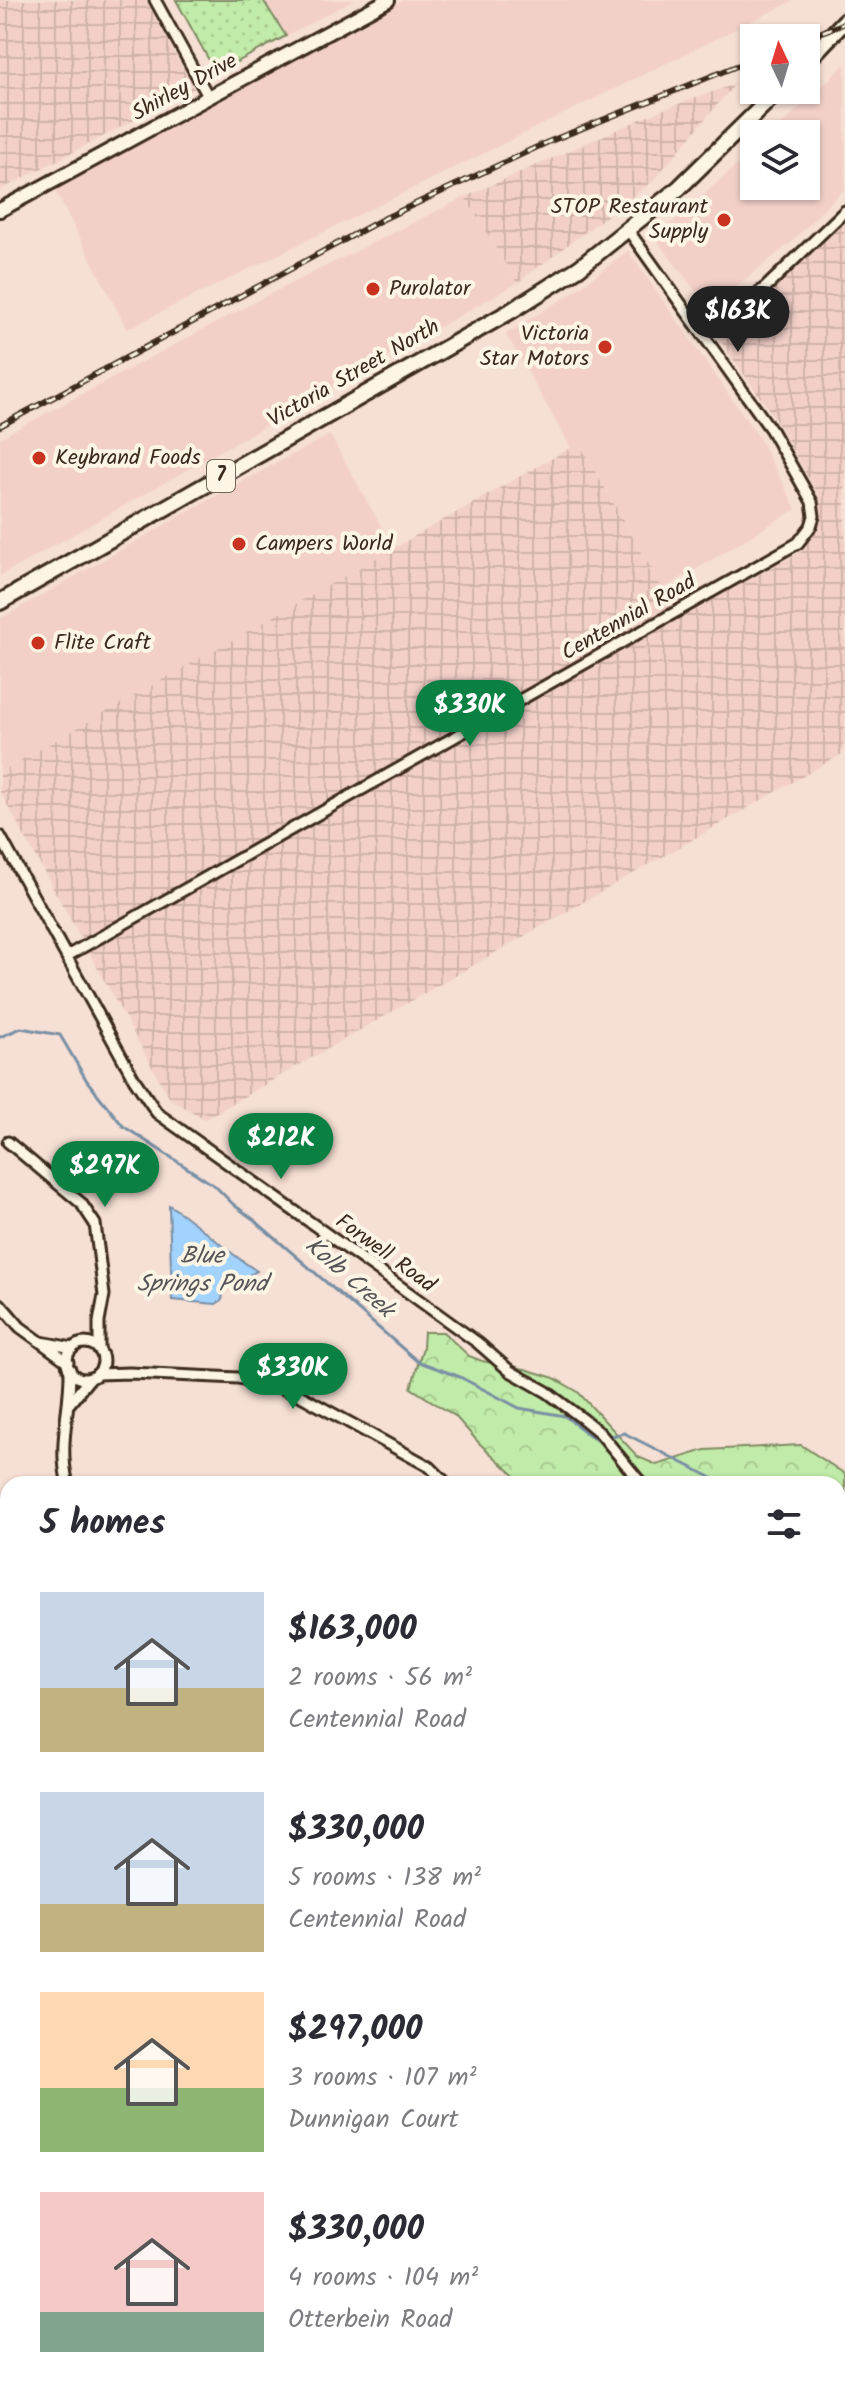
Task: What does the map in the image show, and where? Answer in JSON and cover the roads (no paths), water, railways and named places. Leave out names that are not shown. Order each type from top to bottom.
[{"type":"main road","points":[[820,47],[845,21]]},
{"type":"main road","name":"Victoria Street North","points":[[0,602],[511,311],[579,268],[698,171],[765,104]]},
{"type":"street","points":[[155,0],[209,98]]},
{"type":"street","name":"Shirley Drive","points":[[0,210],[388,0]]},
{"type":"street","points":[[704,334],[766,287],[845,211]]},
{"type":"street","name":"Centennial Road","points":[[67,956],[798,543],[806,535],[814,516],[812,502],[771,430],[628,230]]},
{"type":"street","name":"Forwell Road","points":[[0,836],[134,1079],[157,1113],[478,1343],[510,1371],[547,1392],[600,1433],[636,1476]]},
{"type":"street","points":[[8,1142],[81,1203],[95,1224],[104,1295],[99,1322],[102,1367],[70,1403]]},
{"type":"street","points":[[0,1304],[20,1327],[69,1365],[78,1377],[130,1373],[238,1378],[277,1386],[430,1467],[439,1476]]},
{"type":"street","points":[[67,1476],[62,1443],[70,1403],[69,1365],[78,1345],[99,1322]]},
{"type":"street","points":[[41,1342],[78,1345],[100,1354],[130,1373]]},
{"type":"water","name":"Blue Springs Pond","points":[[169,1205],[257,1271],[224,1289],[222,1300],[216,1304],[172,1300]]},
{"type":"waterway","name":"Kolb Creek","points":[[0,1037],[21,1028],[60,1035],[87,1081],[123,1126],[215,1186],[417,1361],[460,1377],[519,1408],[565,1416],[596,1440],[601,1439]]},
{"type":"waterway","name":"Kolb Creek","points":[[608,1437],[624,1433],[708,1476]]},
{"type":"railway","points":[[820,33],[845,23]]},
{"type":"railway","points":[[0,426],[383,219],[548,142],[740,65]]},
{"type":"place","name":"STOP Restaurant Supply","points":[[724,220]]},
{"type":"place","name":"Purolator","points":[[373,289]]},
{"type":"place","name":"Victoria Star Motors","points":[[605,347]]},
{"type":"place","name":"Keybrand Foods","points":[[39,458]]},
{"type":"place","name":"Campers World","points":[[239,544]]},
{"type":"place","name":"Flite Craft","points":[[38,643]]}]
